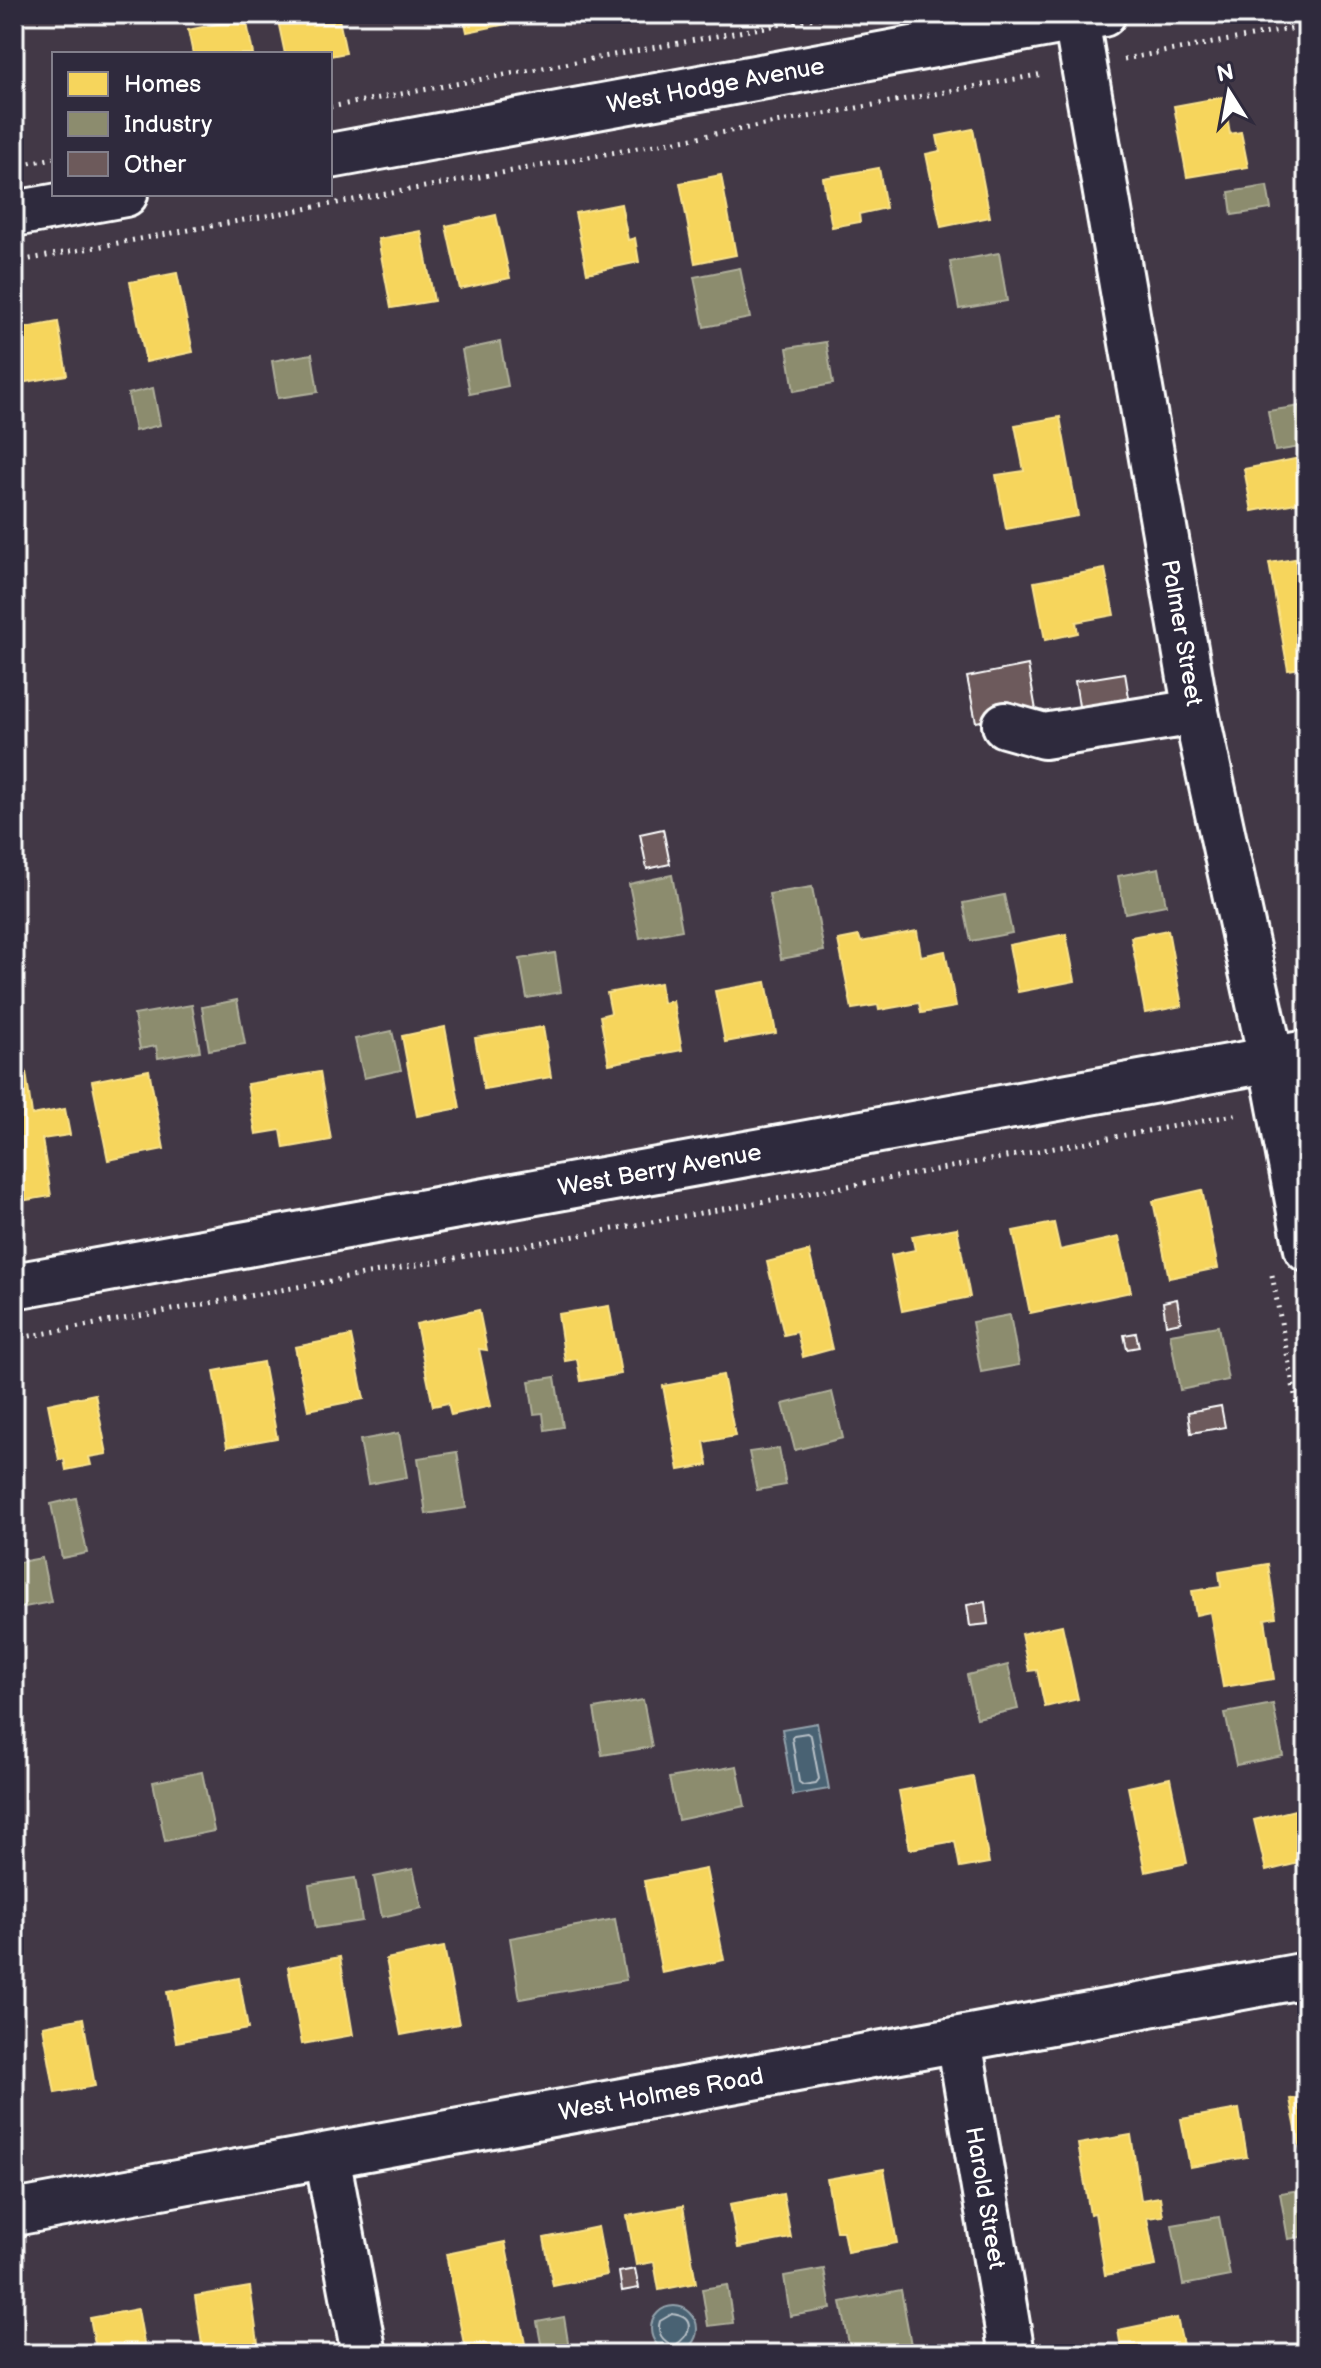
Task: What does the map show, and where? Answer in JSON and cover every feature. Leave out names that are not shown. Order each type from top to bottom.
[{"type":"street","name":"West Hodge Avenue","points":[[332,156],[1085,16]]},
{"type":"street","name":"Palmer Street","points":[[1085,16],[1196,712],[1289,1056],[1289,1260]]},
{"type":"street","points":[[14,214],[114,196]]},
{"type":"street","points":[[1005,725],[1044,736],[1196,712]]},
{"type":"street","name":"West Berry Avenue","points":[[14,1286],[1289,1056]]},
{"type":"street","name":"West Holmes Road","points":[[14,2213],[1307,1975]]},
{"type":"street","name":"Harold Street","points":[[959,2040],[1012,2354]]},
{"type":"street","points":[[327,2156],[364,2354]]},
{"type":"path","points":[[332,107],[837,14]]},
{"type":"path","points":[[1122,59],[1307,26]]},
{"type":"path","points":[[14,262],[1043,73],[1046,89]]},
{"type":"path","points":[[14,166],[52,158]]},
{"type":"path","points":[[14,1339],[1241,1113]]},
{"type":"path","points":[[1289,1260],[1307,1458]]},
{"type":"water","points":[[817,1723],[829,1789],[793,1795],[782,1729]]},
{"type":"water","points":[[674,2306],[690,2313],[697,2329],[690,2345],[674,2352],[658,2345],[651,2329],[658,2313]]},
{"type":"building: Homes","points":[[338,14],[346,53],[332,56],[332,52],[285,52],[277,16]]},
{"type":"building: Homes","points":[[463,14],[514,14],[516,22],[467,32]]},
{"type":"building: Homes","points":[[246,18],[253,52],[193,52],[188,30]]},
{"type":"building: Homes","points":[[1224,97],[1230,134],[1241,132],[1248,167],[1187,177],[1174,106]]},
{"type":"building: Homes","points":[[973,129],[990,217],[941,227],[926,154],[940,151],[937,136]]},
{"type":"building: Homes","points":[[879,168],[886,208],[859,214],[860,222],[832,227],[823,178]]},
{"type":"building: Homes","points":[[721,175],[736,255],[695,263],[680,183]]},
{"type":"building: Homes","points":[[621,204],[628,240],[635,238],[639,262],[587,273],[575,213]]},
{"type":"building: Homes","points":[[496,215],[510,278],[460,289],[446,226]]},
{"type":"building: Homes","points":[[421,231],[434,301],[391,308],[378,239]]},
{"type":"building: Homes","points":[[177,273],[193,352],[146,362],[130,282]]},
{"type":"building: Homes","points":[[58,322],[67,375],[14,384],[14,330]]},
{"type":"building: Homes","points":[[1060,417],[1078,516],[1006,529],[996,475],[1024,471],[1015,425]]},
{"type":"building: Homes","points":[[1305,457],[1307,501],[1252,511],[1244,469]]},
{"type":"building: Homes","points":[[1307,557],[1307,667],[1288,670],[1269,563]]},
{"type":"building: Homes","points":[[1105,569],[1114,615],[1076,622],[1078,633],[1045,640],[1034,582]]},
{"type":"building: Homes","points":[[1168,930],[1182,1006],[1145,1013],[1131,937]]},
{"type":"building: Homes","points":[[917,931],[921,956],[945,951],[956,1007],[921,1013],[919,1003],[879,1010],[878,1005],[852,1009],[838,940],[859,936],[861,942]]},
{"type":"building: Homes","points":[[1066,934],[1075,981],[1018,992],[1009,945]]},
{"type":"building: Homes","points":[[766,982],[776,1033],[725,1042],[715,991]]},
{"type":"building: Homes","points":[[660,983],[663,1003],[673,1001],[682,1050],[609,1064],[600,1016],[611,1013],[607,993]]},
{"type":"building: Homes","points":[[445,1027],[460,1108],[417,1116],[402,1036]]},
{"type":"building: Homes","points":[[543,1027],[551,1077],[484,1089],[475,1038]]},
{"type":"building: Homes","points":[[149,1070],[164,1149],[108,1160],[92,1081]]},
{"type":"building: Homes","points":[[26,1072],[32,1115],[65,1109],[70,1135],[42,1139],[51,1196],[14,1202],[14,1074]]},
{"type":"building: Homes","points":[[320,1072],[331,1140],[284,1148],[281,1130],[256,1134],[247,1084]]},
{"type":"building: Homes","points":[[1202,1190],[1218,1268],[1169,1278],[1153,1201]]},
{"type":"building: Homes","points":[[1054,1223],[1060,1250],[1119,1237],[1131,1292],[1030,1313],[1013,1231]]},
{"type":"building: Homes","points":[[957,1228],[970,1297],[902,1311],[891,1255],[915,1250],[912,1236]]},
{"type":"building: Homes","points":[[809,1251],[832,1349],[803,1357],[797,1332],[784,1335],[767,1262]]},
{"type":"building: Homes","points":[[609,1306],[621,1374],[581,1381],[577,1359],[565,1361],[558,1314]]},
{"type":"building: Homes","points":[[479,1310],[487,1350],[479,1349],[491,1406],[451,1415],[448,1403],[433,1406],[416,1324]]},
{"type":"building: Homes","points":[[351,1336],[364,1399],[308,1410],[295,1347]]},
{"type":"building: Homes","points":[[263,1362],[277,1438],[227,1447],[214,1371]]},
{"type":"building: Homes","points":[[723,1375],[735,1436],[704,1442],[708,1465],[679,1470],[663,1386]]},
{"type":"building: Homes","points":[[95,1394],[107,1454],[89,1457],[91,1465],[66,1470],[64,1459],[59,1460],[48,1404]]},
{"type":"building: Homes","points":[[1268,1564],[1276,1617],[1265,1619],[1274,1679],[1223,1687],[1210,1612],[1196,1615],[1192,1591],[1221,1587],[1219,1572]]},
{"type":"building: Homes","points":[[1062,1625],[1078,1699],[1045,1707],[1037,1670],[1029,1671],[1021,1634]]},
{"type":"building: Homes","points":[[973,1777],[989,1863],[960,1868],[955,1841],[910,1849],[899,1791]]},
{"type":"building: Homes","points":[[1170,1778],[1187,1863],[1145,1872],[1128,1787]]},
{"type":"building: Homes","points":[[1307,1807],[1307,1861],[1266,1871],[1254,1820]]},
{"type":"building: Homes","points":[[706,1869],[724,1960],[662,1973],[644,1881]]},
{"type":"building: Homes","points":[[444,1947],[459,2024],[401,2035],[386,1959]]},
{"type":"building: Homes","points":[[340,1957],[353,2035],[302,2044],[288,1967]]},
{"type":"building: Homes","points":[[239,1978],[248,2029],[176,2042],[167,1992]]},
{"type":"building: Homes","points":[[83,2018],[95,2086],[55,2093],[43,2026]]},
{"type":"building: Homes","points":[[14,2056],[21,2098],[14,2099]]},
{"type":"building: Homes","points":[[1307,2096],[1307,2148],[1300,2149],[1290,2099]]},
{"type":"building: Homes","points":[[1239,2109],[1247,2157],[1190,2167],[1181,2119]]},
{"type":"building: Homes","points":[[1131,2135],[1141,2200],[1160,2197],[1163,2216],[1147,2218],[1156,2266],[1105,2275],[1095,2213],[1090,2214],[1078,2144]]},
{"type":"building: Homes","points":[[884,2169],[897,2243],[847,2252],[843,2231],[836,2231],[827,2179]]},
{"type":"building: Homes","points":[[783,2194],[791,2238],[738,2248],[730,2204]]},
{"type":"building: Homes","points":[[683,2206],[696,2283],[659,2290],[654,2262],[636,2265],[627,2216]]},
{"type":"building: Homes","points":[[598,2227],[607,2275],[553,2286],[544,2238]]},
{"type":"building: Homes","points":[[505,2242],[527,2354],[466,2354],[446,2254]]},
{"type":"building: Homes","points":[[250,2287],[258,2343],[203,2352],[195,2296]]},
{"type":"building: Homes","points":[[138,2309],[146,2354],[97,2354],[90,2318]]},
{"type":"building: Homes","points":[[1177,2318],[1185,2354],[1122,2354],[1118,2330]]},
{"type":"building: Industry","points":[[1267,186],[1271,209],[1232,215],[1229,192]]},
{"type":"building: Industry","points":[[999,253],[1007,301],[959,309],[950,262]]},
{"type":"building: Industry","points":[[740,268],[750,318],[704,327],[694,277]]},
{"type":"building: Industry","points":[[500,342],[508,386],[470,394],[462,350]]},
{"type":"building: Industry","points":[[826,342],[833,384],[794,391],[787,348]]},
{"type":"building: Industry","points":[[312,354],[318,392],[278,398],[272,361]]},
{"type":"building: Industry","points":[[153,388],[160,425],[135,431],[128,394]]},
{"type":"building: Industry","points":[[1307,405],[1307,446],[1275,451],[1268,411]]},
{"type":"building: Industry","points":[[1159,868],[1166,905],[1125,913],[1118,876]]},
{"type":"building: Industry","points":[[672,875],[682,930],[640,938],[629,884]]},
{"type":"building: Industry","points":[[812,887],[824,951],[781,959],[769,894]]},
{"type":"building: Industry","points":[[1004,895],[1012,933],[971,941],[963,903]]},
{"type":"building: Industry","points":[[555,953],[561,992],[527,998],[520,959]]},
{"type":"building: Industry","points":[[237,1000],[245,1044],[209,1050],[202,1007]]},
{"type":"building: Industry","points":[[192,1005],[200,1051],[158,1058],[156,1046],[140,1049],[134,1015]]},
{"type":"building: Industry","points":[[392,1031],[401,1070],[364,1078],[355,1039]]},
{"type":"building: Industry","points":[[1010,1315],[1019,1365],[981,1372],[972,1322]]},
{"type":"building: Industry","points":[[1218,1326],[1228,1380],[1180,1390],[1170,1334]]},
{"type":"building: Industry","points":[[555,1377],[563,1427],[545,1430],[543,1413],[534,1414],[529,1381]]},
{"type":"building: Industry","points":[[832,1392],[843,1438],[795,1450],[783,1404]]},
{"type":"building: Industry","points":[[399,1433],[407,1477],[368,1484],[360,1440]]},
{"type":"building: Industry","points":[[779,1448],[786,1485],[757,1490],[749,1452]]},
{"type":"building: Industry","points":[[457,1452],[466,1508],[426,1514],[418,1458]]},
{"type":"building: Industry","points":[[76,1498],[87,1553],[62,1558],[51,1504]]},
{"type":"building: Industry","points":[[42,1558],[51,1602],[14,1609],[14,1563]]},
{"type":"building: Industry","points":[[1008,1665],[1018,1709],[977,1718],[967,1675]]},
{"type":"building: Industry","points":[[643,1700],[652,1747],[602,1755],[594,1709]]},
{"type":"building: Industry","points":[[1273,1704],[1283,1756],[1236,1765],[1225,1713]]},
{"type":"building: Industry","points":[[737,1766],[745,1806],[678,1820],[669,1778]]},
{"type":"building: Industry","points":[[202,1772],[214,1831],[165,1841],[153,1782]]},
{"type":"building: Industry","points":[[413,1869],[422,1908],[382,1917],[374,1877]]},
{"type":"building: Industry","points":[[355,1878],[362,1921],[316,1928],[309,1885]]},
{"type":"building: Industry","points":[[615,1919],[626,1980],[520,1999],[510,1938]]},
{"type":"building: Industry","points":[[1307,2189],[1307,2236],[1288,2239],[1280,2193]]},
{"type":"building: Industry","points":[[1219,2217],[1230,2276],[1183,2285],[1172,2225]]},
{"type":"building: Industry","points":[[824,2269],[831,2309],[790,2316],[784,2276]]},
{"type":"building: Industry","points":[[727,2285],[733,2323],[708,2326],[702,2289]]},
{"type":"building: Industry","points":[[901,2290],[911,2345],[851,2354],[841,2302]]},
{"type":"building: Industry","points":[[564,2317],[570,2354],[543,2354],[537,2322]]},
{"type":"building: Other","points":[[1028,665],[1036,710],[976,722],[967,677]]},
{"type":"building: Other","points":[[1125,673],[1132,716],[1082,725],[1075,681]]},
{"type":"building: Other","points":[[663,829],[670,864],[647,869],[640,834]]},
{"type":"building: Other","points":[[1177,1299],[1181,1322],[1166,1325],[1163,1302]]},
{"type":"building: Other","points":[[1136,1333],[1139,1347],[1127,1349],[1124,1335]]},
{"type":"building: Other","points":[[1221,1406],[1225,1427],[1191,1433],[1188,1412]]},
{"type":"building: Other","points":[[985,1602],[988,1624],[970,1626],[967,1605]]},
{"type":"building: Other","points":[[635,2269],[639,2288],[622,2291],[619,2272]]}]
